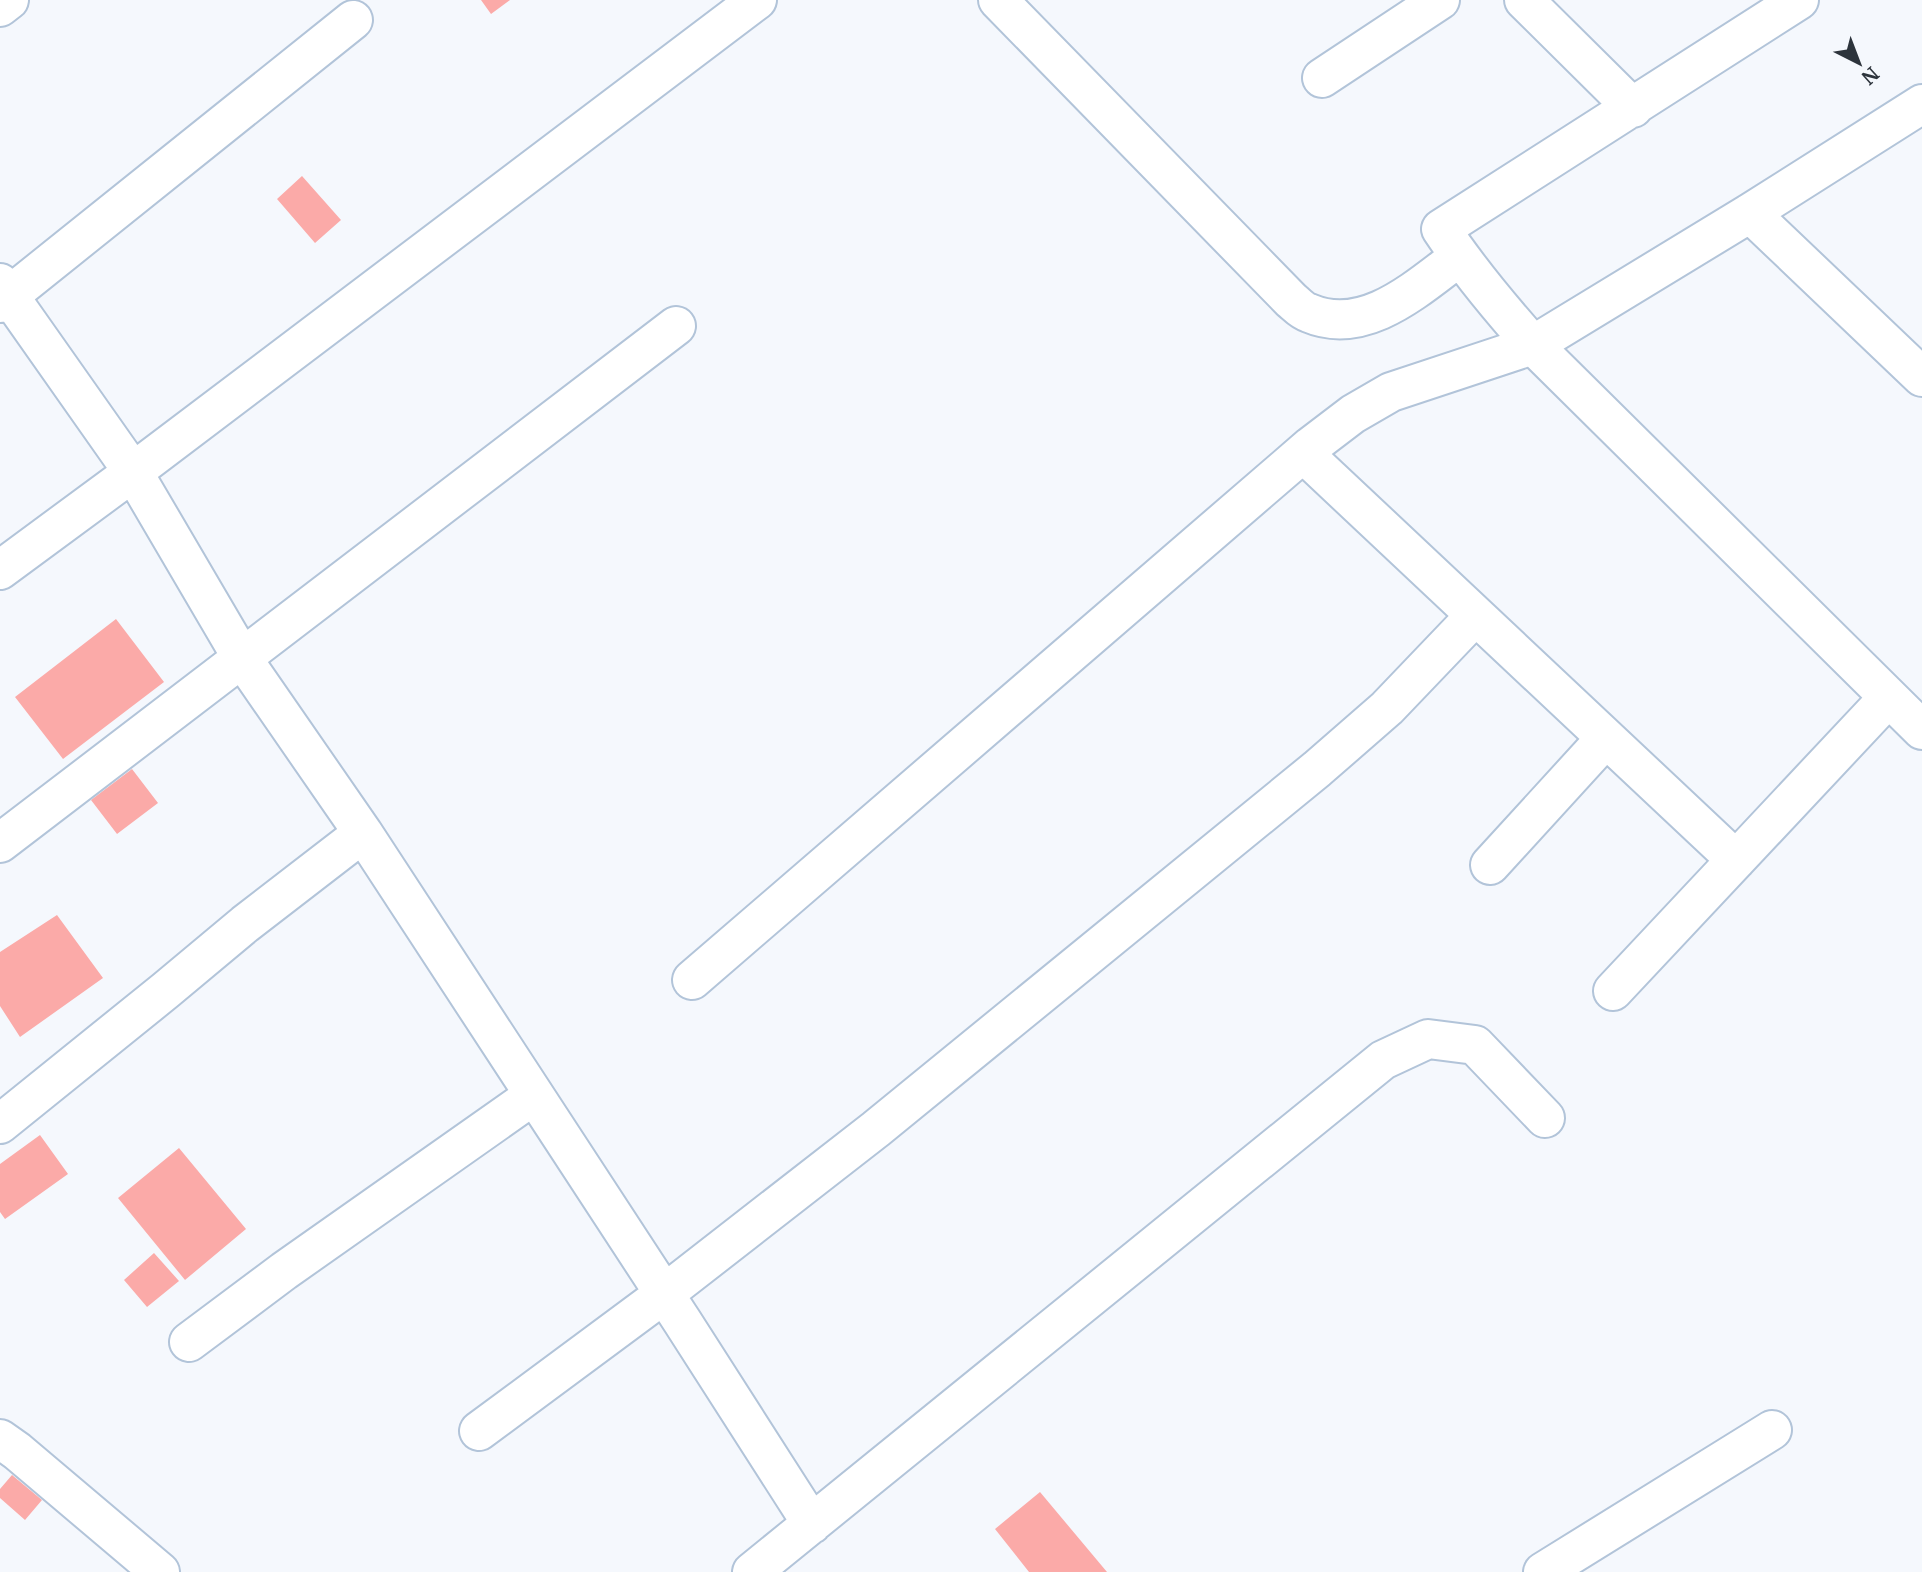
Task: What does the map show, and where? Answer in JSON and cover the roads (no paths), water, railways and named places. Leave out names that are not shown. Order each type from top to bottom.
[{"type":"street","points":[[0,7],[9,0]]},
{"type":"street","points":[[0,570],[757,0]]},
{"type":"street","points":[[998,0],[1307,313],[1337,321],[1368,315],[1401,299],[1459,257]]},
{"type":"street","points":[[1322,78],[1440,0]]},
{"type":"street","points":[[1524,0],[1633,107]]},
{"type":"street","points":[[1799,0],[1441,229],[1494,303],[1533,345],[1922,730]]},
{"type":"street","points":[[353,20],[3,295],[133,472],[242,658],[363,833],[812,1524]]},
{"type":"street","points":[[692,980],[1303,453],[1353,414],[1391,392],[1533,345],[1922,104]]},
{"type":"street","points":[[1750,213],[1922,377]]},
{"type":"street","points":[[0,843],[676,326]]},
{"type":"street","points":[[1303,453],[1736,860]]},
{"type":"street","points":[[479,1430],[664,1294],[887,1121],[1317,769],[1387,708],[1475,615]]},
{"type":"street","points":[[1613,991],[1888,698]]},
{"type":"street","points":[[1490,865],[1606,738]]},
{"type":"street","points":[[0,1124],[245,924],[363,833]]},
{"type":"street","points":[[752,1572],[1384,1060],[1428,1040],[1475,1045],[1545,1118]]},
{"type":"street","points":[[189,1342],[284,1271],[534,1095]]},
{"type":"street","points":[[1543,1572],[1772,1430]]},
{"type":"street","points":[[0,1439],[160,1572]]}]
